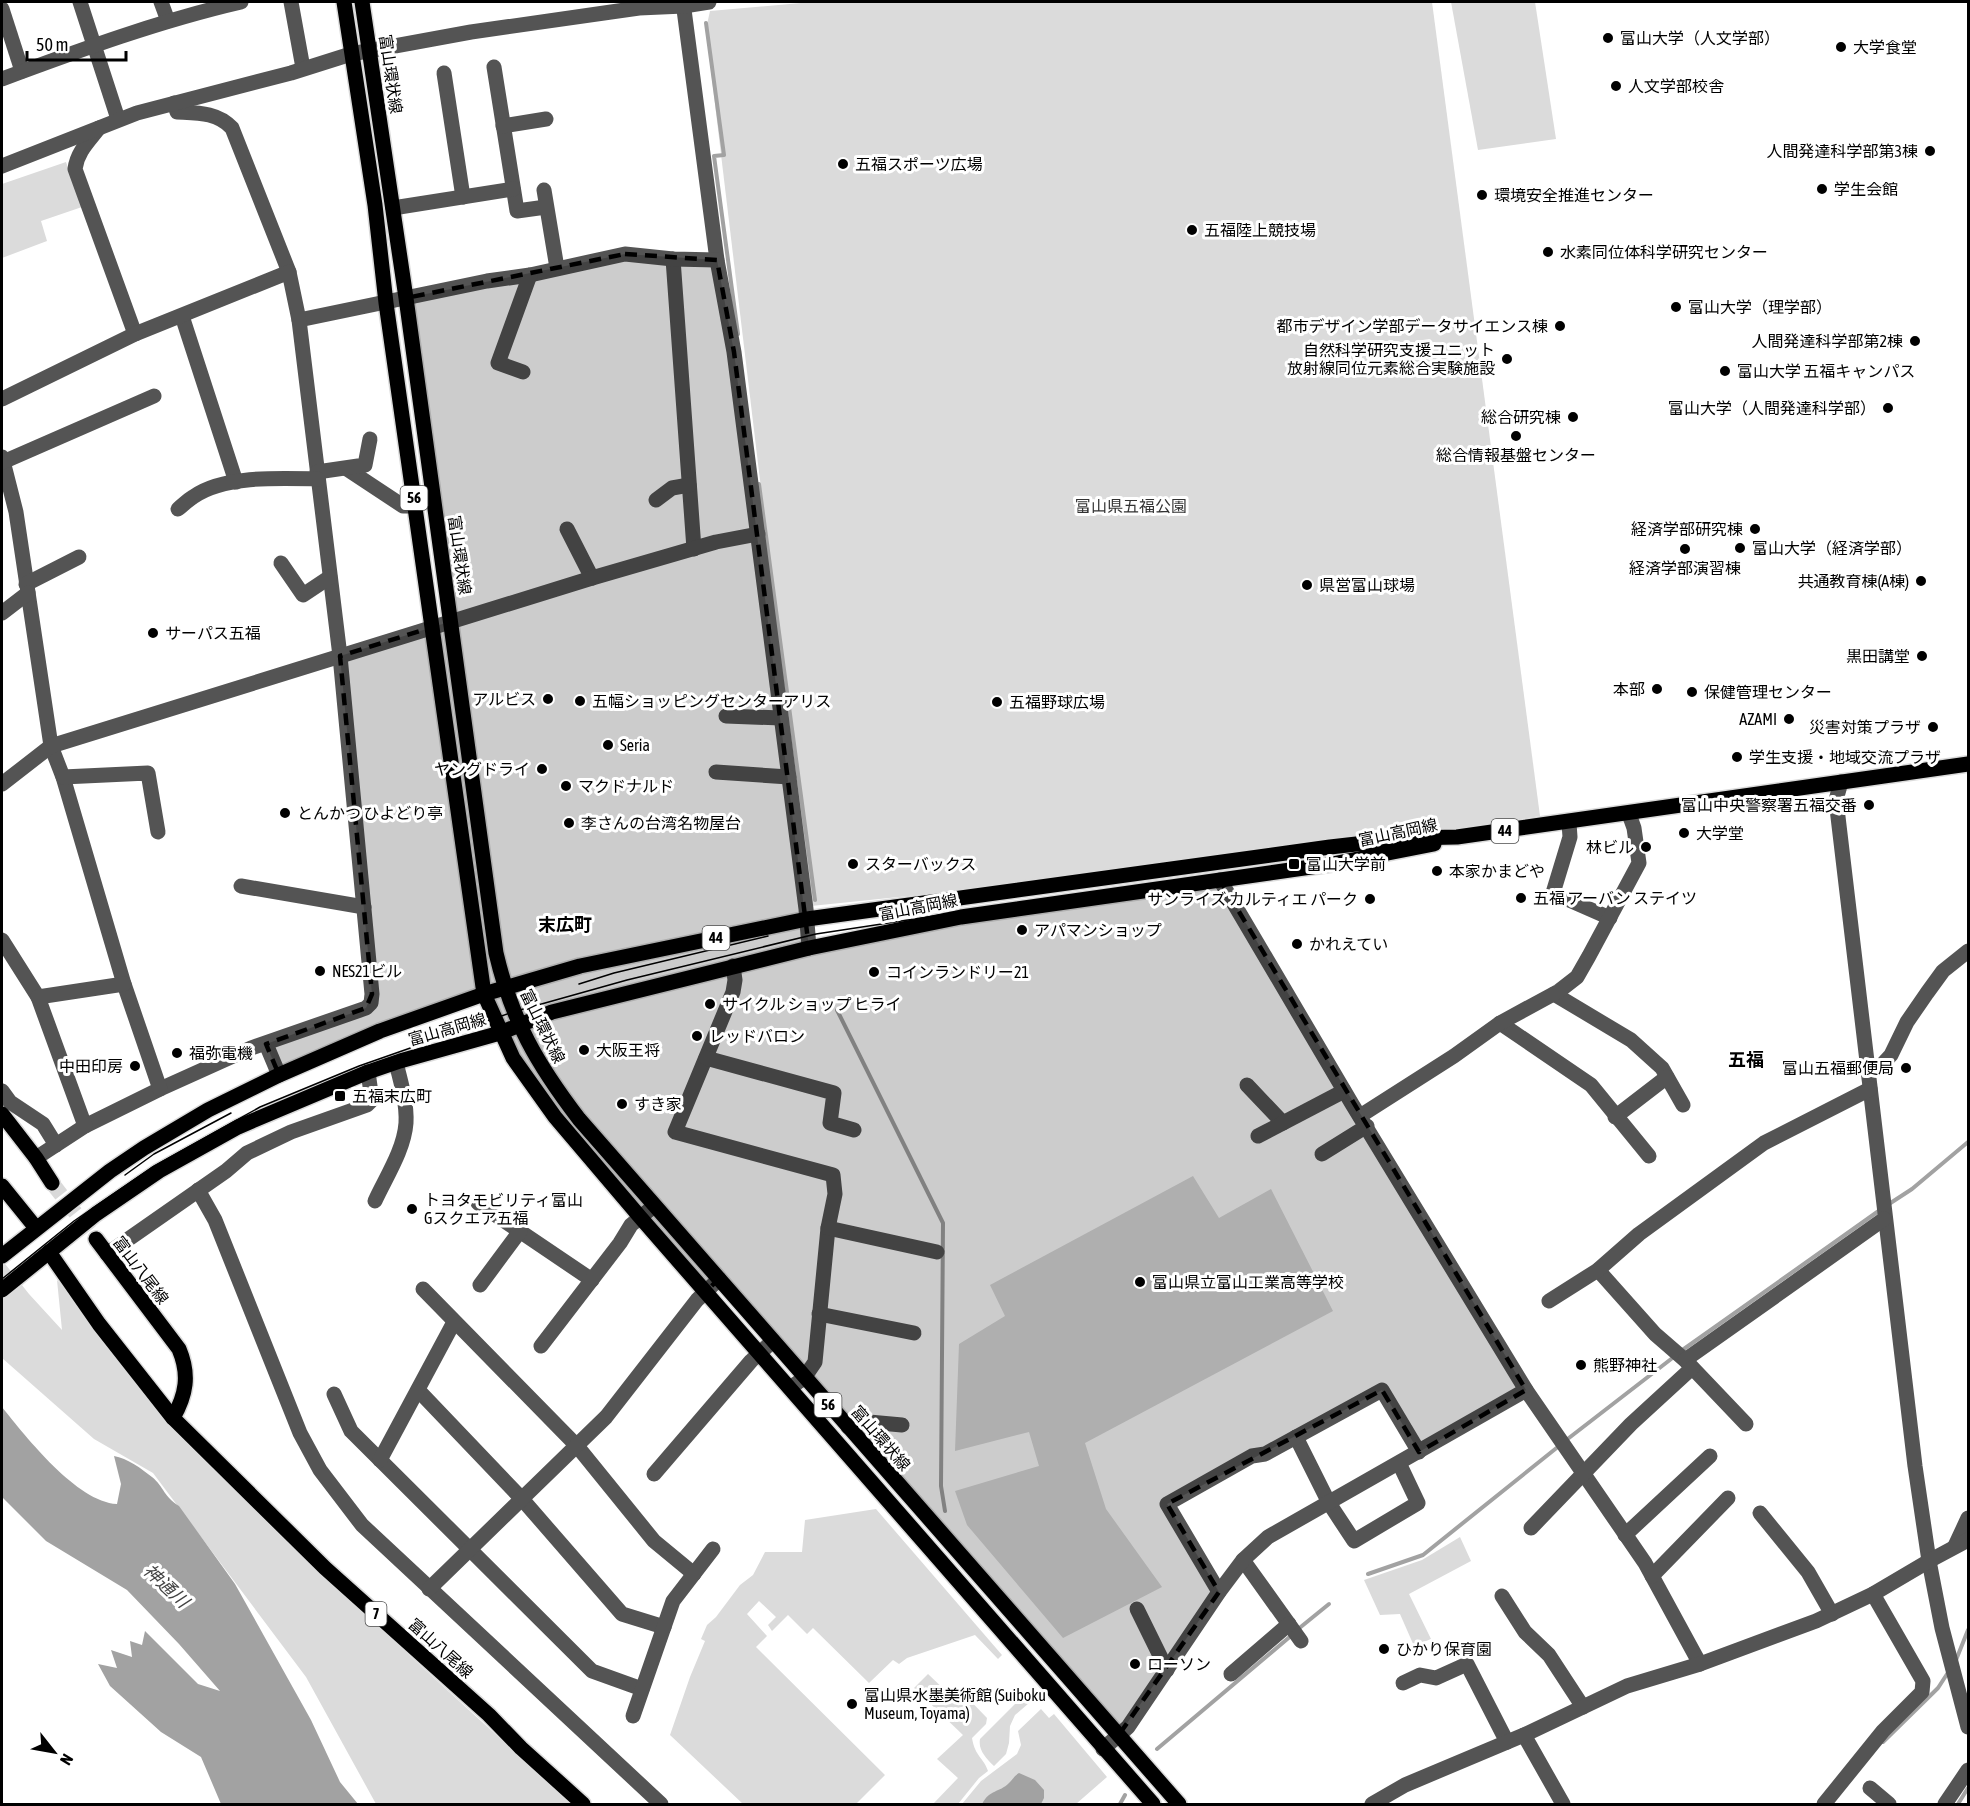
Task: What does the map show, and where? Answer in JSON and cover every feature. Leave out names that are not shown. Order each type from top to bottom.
[{"type":"main road","name":"56","points":[[344,2],[375,204],[386,303],[484,994],[500,1032],[513,1058],[555,1117],[640,1218],[1153,1804]]},
{"type":"main road","name":"富山環状線","points":[[362,2],[452,621],[496,953],[504,988],[519,1025],[555,1088],[579,1119],[1179,1804]]},
{"type":"main road","name":"44","points":[[1457,837],[1569,823],[1968,764]]},
{"type":"main road","name":"富山高岡線","points":[[2,1256],[90,1185],[144,1148],[208,1110],[279,1075],[380,1031],[484,994],[580,966],[807,919],[1330,847],[1409,838],[1457,837]]},
{"type":"main road","name":"富山高岡線","points":[[2,1290],[96,1214],[159,1171],[238,1127],[368,1072],[500,1032],[552,1012],[809,948],[982,913],[1332,864],[1421,847],[1457,837]]},
{"type":"main road","points":[[2,1114],[52,1183]]},
{"type":"main road","points":[[2,1186],[31,1231]]},
{"type":"main road","name":"富山八尾線","points":[[96,1239],[178,1349],[184,1361],[186,1387],[181,1405],[173,1418]]},
{"type":"main road","name":"富山八尾線","points":[[46,1254],[173,1418],[326,1568],[489,1715],[583,1804]]},
{"type":"street","points":[[80,2],[118,119]]},
{"type":"street","points":[[161,2],[168,21]]},
{"type":"street","points":[[2,79],[168,21],[241,2]]},
{"type":"street","points":[[291,2],[303,68]]},
{"type":"street","points":[[2,166],[118,119],[351,54],[471,32],[639,9],[709,2]]},
{"type":"street","points":[[683,4],[717,260],[734,352],[809,948]]},
{"type":"street","points":[[2,9],[22,71]]},
{"type":"street","points":[[494,67],[517,211],[546,207]]},
{"type":"street","points":[[444,73],[463,197]]},
{"type":"street","points":[[36,1158],[85,1126],[160,1089],[266,1044],[366,1008],[371,1003],[340,656],[299,320],[288,272],[232,128],[226,121],[214,115],[177,112],[174,103]]},
{"type":"street","points":[[503,126],[546,120]]},
{"type":"street","points":[[99,128],[81,150],[75,169],[135,334]]},
{"type":"street","points":[[393,208],[513,189]]},
{"type":"street","points":[[544,190],[556,268]]},
{"type":"street","points":[[299,320],[625,254],[672,259],[717,260]]},
{"type":"street","points":[[672,259],[694,549]]},
{"type":"street","points":[[2,399],[135,334],[288,272]]},
{"type":"street","points":[[523,372],[498,363],[530,274]]},
{"type":"street","points":[[182,315],[236,482]]},
{"type":"street","points":[[154,396],[2,459],[16,512],[51,746],[63,777],[124,984],[160,1089]]},
{"type":"street","points":[[178,509],[194,495],[213,487],[236,482],[317,476],[365,465],[370,440]]},
{"type":"street","points":[[346,469],[403,506],[415,506]]},
{"type":"street","points":[[656,500],[672,488],[689,485]]},
{"type":"street","points":[[567,529],[592,578]]},
{"type":"street","points":[[2,784],[51,746],[592,578],[716,542],[758,534]]},
{"type":"street","points":[[2,613],[27,589],[79,557]]},
{"type":"street","points":[[281,563],[303,595],[330,577]]},
{"type":"street","points":[[726,716],[781,718]]},
{"type":"street","points":[[716,772],[789,777]]},
{"type":"street","points":[[63,777],[148,773],[158,832]]},
{"type":"street","points":[[1841,782],[1836,800],[1915,1466],[1929,1561],[1942,1628],[1968,1727]]},
{"type":"street","points":[[1322,1154],[1363,1121],[1500,1023],[1554,993],[1576,976],[1639,863],[1634,828],[1629,814]]},
{"type":"street","points":[[1569,823],[1570,837],[1552,893],[1610,918]]},
{"type":"street","points":[[1220,880],[1344,1091],[1526,1390],[1652,1576],[1700,1664]]},
{"type":"street","points":[[241,886],[364,907]]},
{"type":"street","points":[[2,940],[38,997],[85,1126]]},
{"type":"street","points":[[1868,1069],[1879,1068],[1891,1054],[1907,1022],[1943,971],[1968,951]]},
{"type":"street","points":[[733,966],[735,980],[733,992],[675,1132],[833,1175],[835,1194],[828,1227],[815,1362],[804,1378],[790,1388]]},
{"type":"street","points":[[38,997],[124,984]]},
{"type":"street","points":[[1554,993],[1631,1040],[1662,1068],[1683,1105]]},
{"type":"street","points":[[1500,1023],[1591,1085],[1649,1156]]},
{"type":"street","points":[[266,1044],[279,1075]]},
{"type":"street","points":[[706,1058],[834,1094],[830,1123],[854,1130]]},
{"type":"street","points":[[375,1201],[402,1142],[406,1122],[404,1093],[396,1063]]},
{"type":"street","points":[[107,1254],[247,1153],[291,1132],[367,1105],[372,1100],[368,1072]]},
{"type":"street","points":[[1615,1117],[1667,1077]]},
{"type":"street","points":[[1247,1085],[1283,1123]]},
{"type":"street","points":[[1549,1301],[1598,1270],[1640,1234],[1764,1143],[1870,1089]]},
{"type":"street","points":[[2,1091],[10,1102],[43,1124],[56,1145]]},
{"type":"street","points":[[1258,1136],[1344,1091]]},
{"type":"street","points":[[198,1190],[215,1220],[300,1434],[320,1470],[362,1525],[662,1804]]},
{"type":"street","points":[[478,1203],[592,1280]]},
{"type":"street","points":[[541,1346],[620,1243],[631,1225],[654,1206]]},
{"type":"street","points":[[1532,1528],[1582,1473],[1689,1364],[1884,1218]]},
{"type":"street","points":[[828,1227],[937,1252]]},
{"type":"street","points":[[480,1285],[520,1231]]},
{"type":"street","points":[[1598,1270],[1655,1334],[1689,1364],[1746,1424]]},
{"type":"street","points":[[429,1589],[606,1417],[705,1292],[719,1279]]},
{"type":"street","points":[[423,1289],[577,1446],[654,1541],[694,1574]]},
{"type":"street","points":[[819,1314],[914,1333]]},
{"type":"street","points":[[380,1460],[454,1322]]},
{"type":"street","points":[[654,1474],[773,1341]]},
{"type":"street","points":[[418,1390],[522,1499],[622,1614],[664,1627]]},
{"type":"street","points":[[1220,1592],[1167,1504],[1252,1456],[1265,1454],[1382,1390],[1419,1452]]},
{"type":"street","points":[[1103,1749],[1128,1727],[1243,1560],[1268,1537],[1526,1390]]},
{"type":"street","points":[[334,1394],[351,1431],[592,1671],[642,1689]]},
{"type":"street","points":[[848,1427],[858,1420],[902,1425]]},
{"type":"street","points":[[1296,1437],[1329,1503],[1354,1541],[1418,1503],[1399,1463]]},
{"type":"street","points":[[1625,1535],[1710,1456]]},
{"type":"street","points":[[1652,1576],[1728,1498]]},
{"type":"street","points":[[1760,1513],[1808,1572],[1832,1614]]},
{"type":"street","points":[[1372,1804],[1405,1785],[1524,1735],[1627,1686],[1700,1664],[1832,1614],[1873,1594],[1962,1543],[1968,1518]]},
{"type":"street","points":[[633,1716],[673,1601],[713,1549]]},
{"type":"street","points":[[1231,1674],[1295,1633],[1243,1560]]},
{"type":"street","points":[[1824,1804],[1882,1731],[1922,1692],[1923,1681],[1873,1594]]},
{"type":"street","points":[[1502,1596],[1525,1632],[1549,1655],[1583,1707]]},
{"type":"street","points":[[1137,1610],[1167,1670]]},
{"type":"street","points":[[1403,1683],[1420,1675],[1436,1678],[1467,1664],[1507,1742]]},
{"type":"street","points":[[1524,1735],[1563,1804]]},
{"type":"street","points":[[1945,1804],[1968,1770]]},
{"type":"street","points":[[1870,1788],[1888,1804]]},
{"type":"highlighted area","points":[[625,254],[717,260],[734,352],[809,948],[982,913],[1220,880],[1526,1390],[1419,1452],[1382,1390],[1167,1504],[1219,1592],[1118,1736],[719,1279],[705,1292],[640,1217],[530,1084],[513,1058],[484,994],[380,1031],[279,1075],[266,1044],[366,1008],[372,994],[340,656],[452,621],[406,298]]},
{"type":"green space","name":"富山県五福公園","points":[[812,2],[1432,2],[1540,816],[1409,838],[1172,869],[811,906],[706,29],[710,11]]},
{"type":"green space","points":[[1451,2],[1535,2],[1556,139],[1478,150]]},
{"type":"green space","points":[[66,162],[82,207],[41,221],[47,241],[2,258],[2,184]]},
{"type":"green space","points":[[1193,1176],[1219,1218],[1271,1189],[1333,1311],[1085,1443],[1106,1509],[1162,1587],[1063,1638],[967,1525],[955,1491],[1039,1466],[1029,1432],[955,1451],[959,1344],[1005,1316],[990,1285]]},
{"type":"green space","points":[[2,1260],[62,1330],[57,1280],[218,1471],[411,1657],[572,1804],[376,1804],[306,1677],[153,1473],[94,1439],[2,1358]]},
{"type":"green space","points":[[876,1509],[1002,1655],[998,1659],[975,1635],[907,1658],[899,1664],[893,1660],[869,1683],[813,1628],[807,1634],[788,1615],[772,1631],[768,1625],[776,1617],[759,1601],[747,1614],[767,1636],[756,1647],[885,1775],[856,1804],[743,1804],[670,1735],[705,1641],[701,1639],[707,1625],[716,1617],[740,1585],[753,1575],[765,1552],[802,1552],[805,1520]]},
{"type":"green space","points":[[1460,1537],[1471,1561],[1409,1594],[1431,1639],[1414,1646],[1400,1614],[1380,1615],[1364,1580],[1422,1560]]},
{"type":"green space","points":[[928,1674],[949,1694],[957,1687],[987,1718],[986,1724],[972,1738],[975,1749],[988,1771],[979,1778],[958,1804],[933,1804],[958,1778],[937,1759],[963,1735],[914,1688]]},
{"type":"green space","points":[[1025,1694],[1029,1703],[1015,1715],[1010,1726],[1006,1754],[994,1766],[981,1750],[980,1739]]},
{"type":"green space","points":[[1041,1709],[1049,1718],[1054,1714],[1107,1777],[1076,1804],[962,1804],[981,1781],[1017,1754],[1021,1745],[1018,1731]]},
{"type":"water","name":"神通川","points":[[2,1407],[38,1450],[69,1480],[86,1492],[117,1504],[121,1484],[114,1456],[139,1467],[156,1481],[170,1499],[179,1506],[235,1584],[311,1720],[340,1782],[358,1804],[221,1804],[201,1757],[161,1732],[110,1686],[98,1664],[117,1668],[111,1650],[132,1657],[130,1641],[142,1645],[145,1631],[198,1684],[220,1691],[127,1590],[46,1541],[2,1497]]},
{"type":"water","points":[[1019,1773],[1035,1780],[1044,1790],[1041,1804],[982,1804],[991,1793],[1005,1786]]},
{"type":"waterway","points":[[706,23],[724,155],[714,156],[738,334]]},
{"type":"waterway","points":[[759,484],[815,900]]},
{"type":"waterway","points":[[837,1010],[943,1223],[941,1486],[945,1511]]},
{"type":"waterway","points":[[1889,1204],[1912,1189],[1968,1142]]},
{"type":"waterway","points":[[1681,1351],[1880,1210]]},
{"type":"waterway","points":[[1565,1441],[1675,1356]]},
{"type":"waterway","points":[[1368,1574],[1423,1555],[1559,1446]]},
{"type":"waterway","points":[[1297,1630],[1329,1604]]},
{"type":"waterway","points":[[1956,1660],[1968,1630]]},
{"type":"waterway","points":[[1157,1749],[1292,1635]]},
{"type":"waterway","points":[[1883,1742],[1938,1688],[1949,1671]]},
{"type":"waterway","points":[[1958,1804],[1968,1788]]},
{"type":"waterway","points":[[1120,1804],[1125,1795]]},
{"type":"tunnel","points":[[52,1183],[96,1239]]},
{"type":"tram line","points":[[2,1279],[74,1221],[151,1168],[260,1107],[359,1066],[513,1012],[627,980],[816,934],[1319,861]]},
{"type":"tram line","points":[[579,984],[614,973],[768,936]]},
{"type":"tram line","points":[[125,1175],[154,1154],[231,1113]]},
{"type":"place","name":"富山大学（人文学部）","points":[[1608,38]]},
{"type":"place","name":"大学食堂","points":[[1841,47]]},
{"type":"place","name":"人文学部校舎","points":[[1616,86]]},
{"type":"place","name":"人間発達科学部第3棟","points":[[1930,151]]},
{"type":"place","name":"五福スポーツ広場","points":[[843,164]]},
{"type":"place","name":"学生会館","points":[[1822,189]]},
{"type":"place","name":"環境安全推進センター","points":[[1482,195]]},
{"type":"place","name":"五福陸上競技場","points":[[1192,230]]},
{"type":"place","name":"水素同位体科学研究センター","points":[[1548,252]]},
{"type":"place","name":"富山大学（理学部）","points":[[1676,307]]},
{"type":"place","name":"都市デザイン学部データサイエンス棟","points":[[1560,326]]},
{"type":"place","name":"人間発達科学部第2棟","points":[[1915,341]]},
{"type":"place","name":"自然科学研究支援ユニット 放射線同位元素総合実験施設","points":[[1507,359]]},
{"type":"place","name":"富山大学 五福キャンパス","points":[[1725,371]]},
{"type":"place","name":"富山大学（人間発達科学部）","points":[[1888,408]]},
{"type":"place","name":"総合研究棟","points":[[1573,417]]},
{"type":"place","name":"総合情報基盤センター","points":[[1516,436]]},
{"type":"place","name":"経済学部研究棟","points":[[1755,529]]},
{"type":"place","name":"富山大学（経済学部）","points":[[1740,548]]},
{"type":"place","name":"経済学部演習棟","points":[[1685,549]]},
{"type":"place","name":"共通教育棟(A棟)","points":[[1921,581]]},
{"type":"place","name":"県営富山球場","points":[[1307,585]]},
{"type":"place","name":"サーパス五福","points":[[153,633]]},
{"type":"place","name":"黒田講堂","points":[[1922,656]]},
{"type":"place","name":"本部","points":[[1657,689]]},
{"type":"place","name":"保健管理センター","points":[[1692,692]]},
{"type":"place","name":"アルビス","points":[[548,699]]},
{"type":"place","name":"五幅ショッピングセンターアリス","points":[[580,701]]},
{"type":"place","name":"五福野球広場","points":[[997,702]]},
{"type":"place","name":"AZAMI","points":[[1789,719]]},
{"type":"place","name":"災害対策プラザ","points":[[1933,727]]},
{"type":"place","name":"Seria","points":[[608,745]]},
{"type":"place","name":"学生支援・地域交流プラザ","points":[[1737,757]]},
{"type":"place","name":"ヤングドライ","points":[[542,769]]},
{"type":"place","name":"マクドナルド","points":[[566,786]]},
{"type":"place","name":"富山中央警察署五福交番","points":[[1869,805]]},
{"type":"place","name":"とんかつ ひよどり亭","points":[[285,813]]},
{"type":"place","name":"李さんの台湾名物屋台","points":[[569,823]]},
{"type":"place","name":"大学堂","points":[[1684,833]]},
{"type":"place","name":"林ビル","points":[[1646,847]]},
{"type":"place","name":"スターバックス","points":[[853,864]]},
{"type":"place","name":"富山大学前","points":[[1294,864]]},
{"type":"place","name":"本家かまどや","points":[[1437,871]]},
{"type":"place","name":"五福 アーバン ステイツ","points":[[1521,898]]},
{"type":"place","name":"サンライズ カルティエ パーク","points":[[1370,899]]},
{"type":"place","name":"アパマンショップ","points":[[1022,930]]},
{"type":"place","name":"かれえてい","points":[[1297,944]]},
{"type":"place","name":"NES21ビル","points":[[320,971]]},
{"type":"place","name":"コインランドリー21","points":[[874,972]]},
{"type":"place","name":"サイクル ショップ ヒライ","points":[[710,1004]]},
{"type":"place","name":"レッドバロン","points":[[697,1036]]},
{"type":"place","name":"大阪王将","points":[[584,1050]]},
{"type":"place","name":"福弥電機","points":[[177,1053]]},
{"type":"place","name":"中田印房","points":[[135,1066]]},
{"type":"place","name":"富山五福郵便局","points":[[1906,1068]]},
{"type":"place","name":"五福末広町","points":[[340,1096]]},
{"type":"place","name":"すき家","points":[[622,1104]]},
{"type":"place","name":"トヨタモビリティ富山 Gスクエア五福","points":[[412,1209]]},
{"type":"place","name":"富山県立富山工業高等学校","points":[[1140,1282]]},
{"type":"place","name":"熊野神社","points":[[1581,1365]]},
{"type":"place","name":"ひかり保育園","points":[[1384,1649]]},
{"type":"place","name":"ローソン","points":[[1135,1664]]},
{"type":"place","name":"富山県水墨美術館 (Suiboku Museum, Toyama)","points":[[852,1704]]},
{"type":"district","name":"末広町","points":[[565,925]]},
{"type":"district","name":"五福","points":[[1746,1060]]}]
